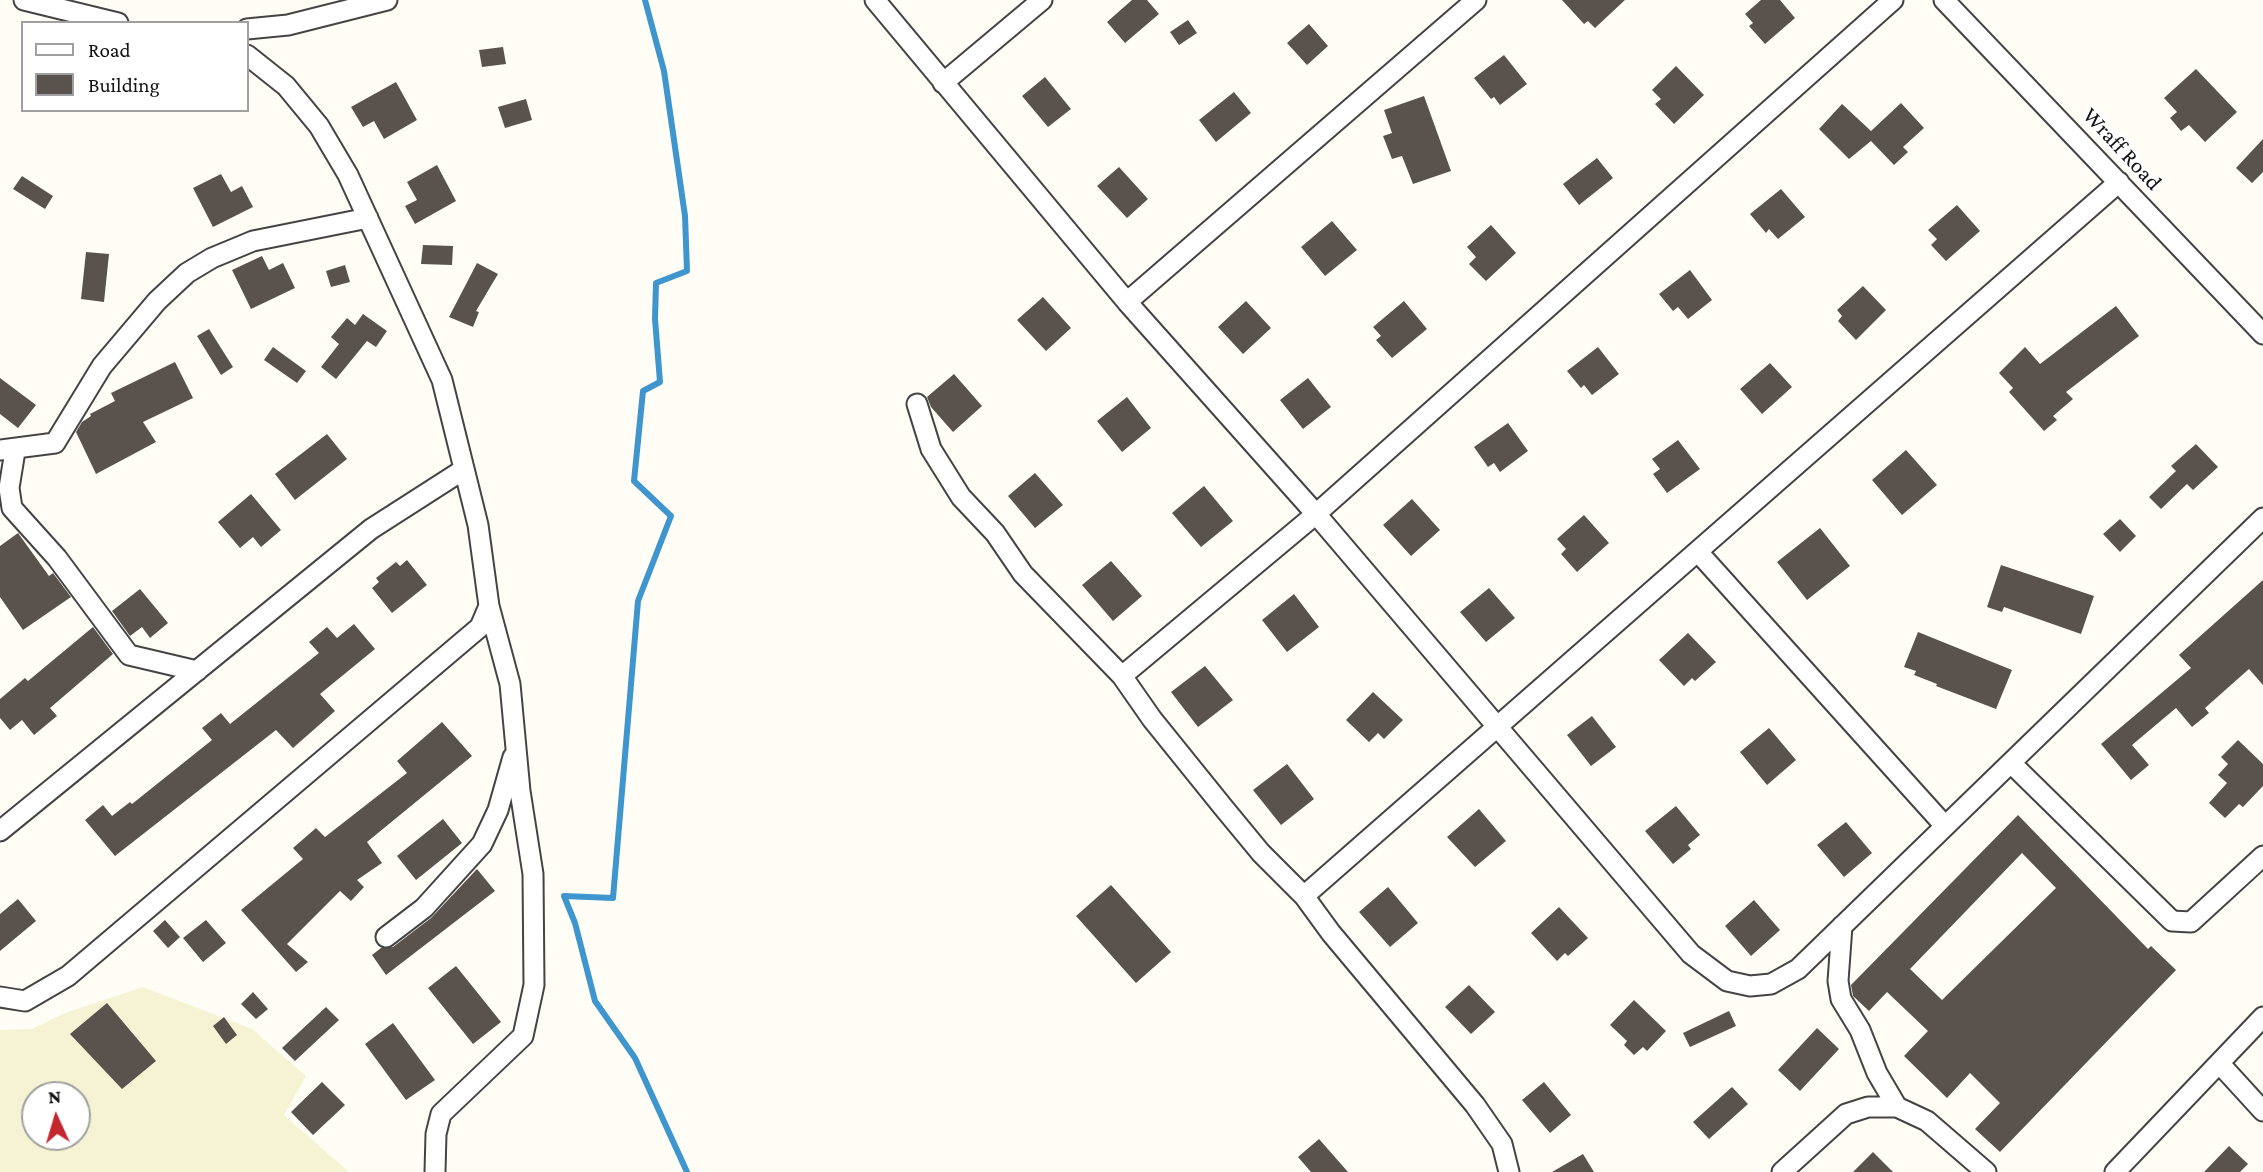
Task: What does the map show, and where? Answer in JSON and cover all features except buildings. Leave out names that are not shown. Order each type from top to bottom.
[{"type":"street","points":[[24,0],[55,4],[111,21]]},
{"type":"street","points":[[248,29],[289,25],[387,0]]},
{"type":"street","points":[[875,0],[1127,302],[1316,514],[1496,729],[1691,954],[1727,981],[1750,986],[1770,984],[1798,969],[2263,518]]},
{"type":"street","points":[[943,83],[1042,0]]},
{"type":"street","points":[[1127,302],[1476,0]]},
{"type":"street","points":[[1122,676],[1316,514],[1893,0]]},
{"type":"street","name":"Wraff Road","points":[[1944,0],[2263,334]]},
{"type":"street","points":[[248,56],[286,86],[319,126],[348,174],[442,380],[478,525],[489,606],[510,684],[533,874],[534,985],[531,1009],[523,1036],[441,1114],[436,1134],[435,1172]]},
{"type":"street","points":[[1304,896],[2119,182]]},
{"type":"street","points":[[197,671],[128,655],[57,558],[12,508],[8,451],[55,443],[102,366],[157,301],[187,273],[212,258],[253,241],[368,218]]},
{"type":"street","points":[[917,404],[931,449],[961,497],[995,533],[1023,574],[1122,676],[1152,719],[1223,807],[1304,896],[1331,933],[1483,1115],[1502,1144],[1509,1172]]},
{"type":"street","points":[[0,831],[372,529],[463,470]]},
{"type":"street","points":[[1698,552],[1945,826]]},
{"type":"street","points":[[0,997],[25,1001],[68,976],[480,627],[489,606]]},
{"type":"street","points":[[386,937],[424,908],[482,844],[498,810],[516,747]]},
{"type":"street","points":[[2011,762],[2172,920],[2191,922],[2263,856]]},
{"type":"street","points":[[1842,926],[1838,981],[1841,999],[1860,1030],[1877,1073],[1897,1107]]},
{"type":"street","points":[[2115,1172],[2263,1017]]},
{"type":"street","points":[[2220,1064],[2263,1111]]},
{"type":"street","points":[[1861,1109],[1877,1073]]},
{"type":"street","points":[[1782,1172],[1846,1114],[1861,1109],[1897,1107],[1927,1121],[1986,1172]]},
{"type":"shaded area","points":[[143,987],[252,1029],[306,1076],[284,1115],[349,1172],[0,1172],[0,1030],[32,1029],[65,1013]]},
{"type":"waterway","points":[[645,0],[664,71],[685,216],[687,271],[656,283],[655,319],[660,382],[643,391],[634,481],[671,516],[638,601],[613,898],[564,896],[575,923],[595,1001],[635,1058],[687,1172]]}]
